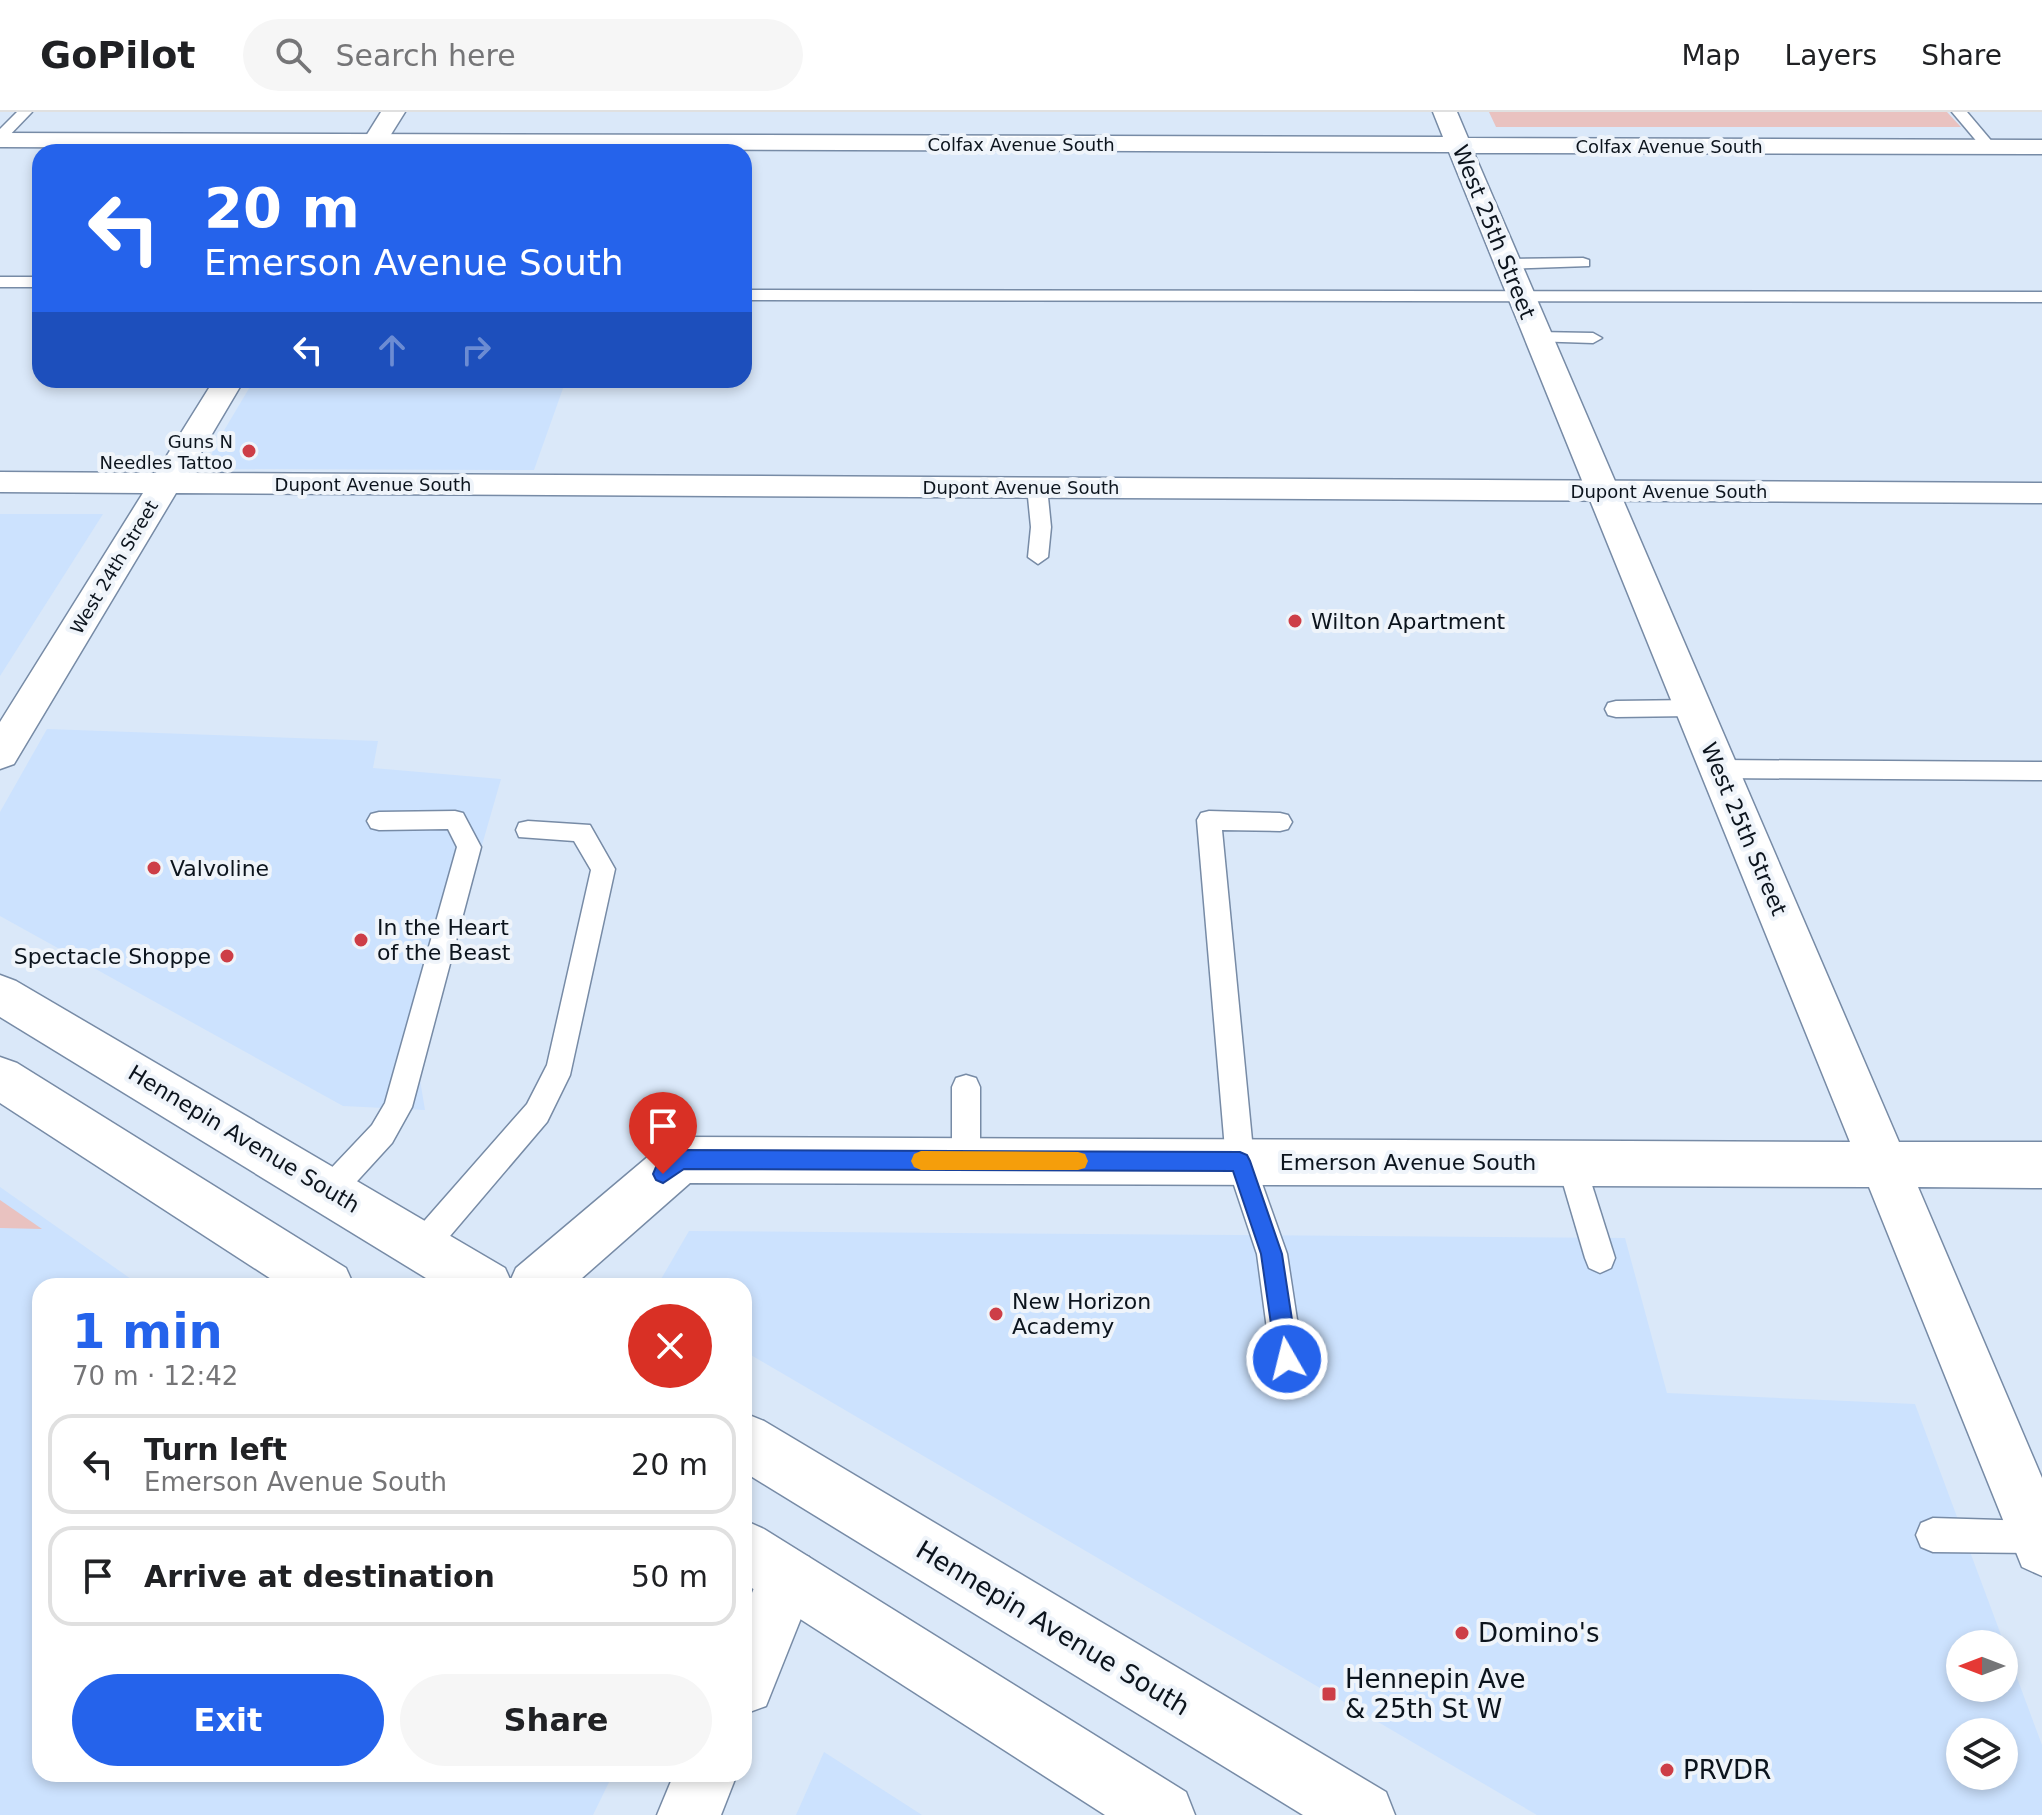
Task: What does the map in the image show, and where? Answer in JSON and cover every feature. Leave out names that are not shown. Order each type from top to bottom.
[{"type":"street","points":[[373,144],[393,112]]},
{"type":"street","name":"West 25th Street","points":[[1445,112],[1519,297],[2040,1542]]},
{"type":"street","name":"Colfax Avenue South","points":[[0,139],[266,144]]},
{"type":"street","name":"Colfax Avenue South","points":[[752,146],[2042,147]]},
{"type":"street","name":"West 24th Street","points":[[0,754],[224,388]]},
{"type":"street","name":"Dupont Avenue South","points":[[0,482],[2042,493]]},
{"type":"street","name":"Hennepin Avenue South","points":[[0,994],[474,1278]]},
{"type":"street","points":[[0,1078],[315,1278]]},
{"type":"street","name":"Emerson Avenue South","points":[[543,1278],[680,1160],[2042,1165]]},
{"type":"street","name":"Hennepin Avenue South","points":[[752,1446],[1363,1815]]},
{"type":"street","points":[[752,1640],[766,1564],[1163,1815]]},
{"type":"street","points":[[689,1815],[703,1782]]},
{"type":"lane","points":[[0,139],[25,112]]},
{"type":"lane","points":[[1959,112],[1989,147]]},
{"type":"lane","points":[[1506,264],[1583,263]]},
{"type":"lane","points":[[0,282],[32,282]]},
{"type":"lane","points":[[752,295],[2042,297]]},
{"type":"lane","points":[[1537,337],[1593,338]]},
{"type":"lane","points":[[1037,487],[1041,527],[1038,557]]},
{"type":"lane","points":[[1616,709],[1693,708]]},
{"type":"lane","points":[[1719,769],[2042,771]]},
{"type":"lane","points":[[329,1191],[382,1134],[398,1107],[469,847],[455,820],[379,821]]},
{"type":"lane","points":[[1280,822],[1209,820],[1240,1161],[1272,1254],[1287,1359]]},
{"type":"lane","points":[[422,1246],[537,1113],[560,1066],[603,869],[581,832],[528,830]]},
{"type":"lane","points":[[966,1087],[966,1161]]},
{"type":"lane","points":[[1571,1163],[1600,1258]]},
{"type":"lane","points":[[1933,1535],[2040,1542]]},
{"type":"shaded area","points":[[1489,112],[1947,112],[1961,127],[1496,127]]},
{"type":"shaded area","points":[[249,388],[563,388],[534,470],[216,469],[210,463],[213,449]]},
{"type":"shaded area","points":[[0,514],[103,514],[0,676]]},
{"type":"shaded area","points":[[47,729],[378,741],[373,768],[501,779],[418,1068],[425,1110],[343,1106],[0,916],[0,812]]},
{"type":"shaded area","points":[[0,1187],[130,1278],[32,1278],[32,1782],[609,1782],[593,1815],[0,1815]]},
{"type":"shaded area","points":[[0,1200],[42,1229],[0,1228]]},
{"type":"shaded area","points":[[689,1231],[1625,1238],[1667,1393],[1915,1404],[1999,1630],[1946,1630],[1946,1702],[2018,1702],[2018,1681],[2042,1745],[2042,1815],[1537,1815],[752,1356],[752,1278],[662,1278]]},
{"type":"shaded area","points":[[824,1752],[922,1815],[796,1815]]},
{"type":"slow traffic","points":[[921,1161],[1078,1161]]},
{"type":"place","name":"Guns N Needles Tattoo","points":[[249,451]]},
{"type":"place","name":"Wilton Apartment","points":[[1295,621]]},
{"type":"place","name":"Valvoline","points":[[154,868]]},
{"type":"place","name":"In the Heart of the Beast","points":[[361,940]]},
{"type":"place","name":"Spectacle Shoppe","points":[[227,956]]},
{"type":"place","name":"New Horizon Academy","points":[[996,1314]]},
{"type":"place","name":"Domino's","points":[[1462,1633]]},
{"type":"place","name":"Hennepin Ave & 25th St W","points":[[1329,1694]]},
{"type":"place","name":"PRVDR","points":[[1667,1770]]},
{"type":"route","points":[[663,1174],[680,1160],[1240,1161],[1272,1254],[1287,1359]]}]
